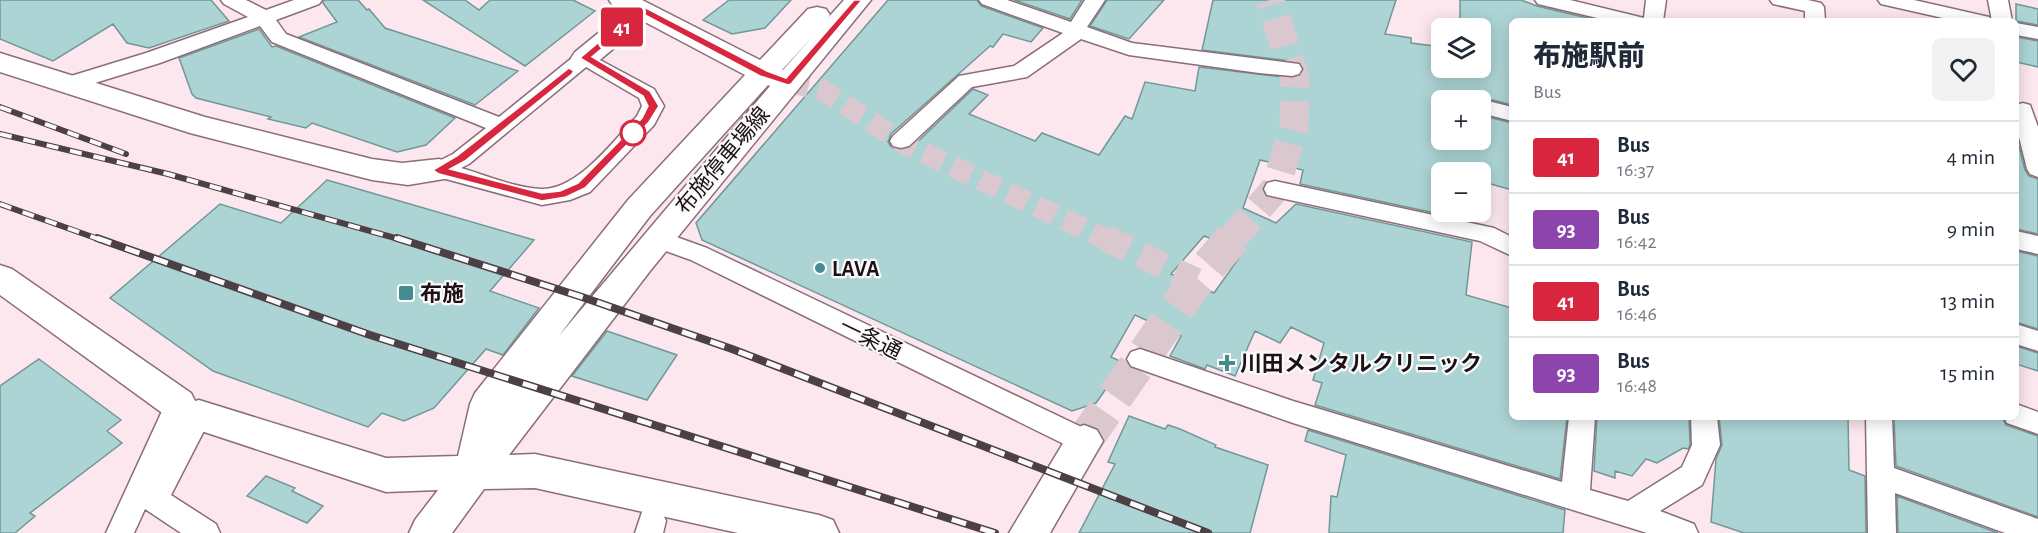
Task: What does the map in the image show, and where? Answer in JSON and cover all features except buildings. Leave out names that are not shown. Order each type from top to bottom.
[{"type":"street","points":[[231,0],[264,17],[279,38],[502,126]]},
{"type":"street","points":[[66,85],[153,58],[312,0]]},
{"type":"street","name":"布施停車場線","points":[[429,533],[612,291],[657,239],[831,0]]},
{"type":"street","name":"布施停車場線","points":[[473,472],[488,404],[622,229],[775,78],[858,0]]},
{"type":"street","points":[[989,0],[1129,49],[1259,67],[1292,69]]},
{"type":"street","points":[[901,141],[966,81],[1020,72],[1077,30],[1095,0]]},
{"type":"street","points":[[1537,18],[1543,0],[1623,18]]},
{"type":"street","points":[[1653,18],[1656,0]]},
{"type":"street","points":[[1780,0],[1814,8],[1815,18]]},
{"type":"street","points":[[1880,0],[1883,18]]},
{"type":"street","points":[[1888,0],[1969,18]]},
{"type":"street","points":[[1998,0],[2001,18]]},
{"type":"street","points":[[0,62],[66,85],[276,147],[324,156],[390,174],[439,170],[461,159],[585,58],[633,5],[775,78]]},
{"type":"street","points":[[2019,30],[2038,33]]},
{"type":"street","points":[[439,170],[542,197],[562,194],[582,186],[646,120],[653,106],[647,94],[585,58]]},
{"type":"street","points":[[2022,107],[2038,169]]},
{"type":"street","points":[[1275,189],[1486,234],[1509,246]]},
{"type":"street","name":"一条通","points":[[657,239],[699,254],[1084,441]]},
{"type":"street","points":[[2019,241],[2038,245]]},
{"type":"street","points":[[2,282],[189,409],[386,475],[535,471],[819,533]]},
{"type":"street","points":[[2019,335],[2038,341]]},
{"type":"street","points":[[1140,359],[1293,412],[1631,514],[1684,533]]},
{"type":"street","points":[[120,533],[189,409]]},
{"type":"street","points":[[189,409],[154,500],[206,533]]},
{"type":"street","points":[[2019,416],[2038,423]]},
{"type":"street","points":[[1575,498],[1582,420]]},
{"type":"street","points":[[1631,514],[1692,476],[1706,445],[1704,420]]},
{"type":"street","points":[[1879,420],[1882,533]]},
{"type":"street","points":[[1029,533],[1084,441]]},
{"type":"street","points":[[1881,476],[2038,532]]},
{"type":"tunnel","points":[[1231,240],[1275,189],[1294,128],[1295,78],[1270,0]]},
{"type":"tunnel","points":[[788,82],[822,90],[905,144],[1108,240]]},
{"type":"tunnel","points":[[1105,238],[1196,281]]},
{"type":"tunnel","points":[[1084,441],[1196,281],[1233,238]]},
{"type":"railway","points":[[0,107],[126,154]]},
{"type":"railway","points":[[0,134],[168,174],[402,240]]},
{"type":"railway","points":[[0,204],[101,240]]},
{"type":"railway","points":[[97,238],[370,335],[995,533]]},
{"type":"railway","points":[[397,238],[582,297],[732,349],[1208,533]]},
{"type":"bus line","name":"41","points":[[569,71],[461,159],[439,170],[542,197],[562,194],[582,186],[646,120],[653,106],[647,94],[585,58],[643,10],[763,74],[788,82],[858,0]]},
{"type":"place","name":"LAVA","points":[[820,268]]},
{"type":"place","name":"布施","points":[[406,293]]},
{"type":"place","name":"川田メンタルクリニック","points":[[1227,363]]}]
